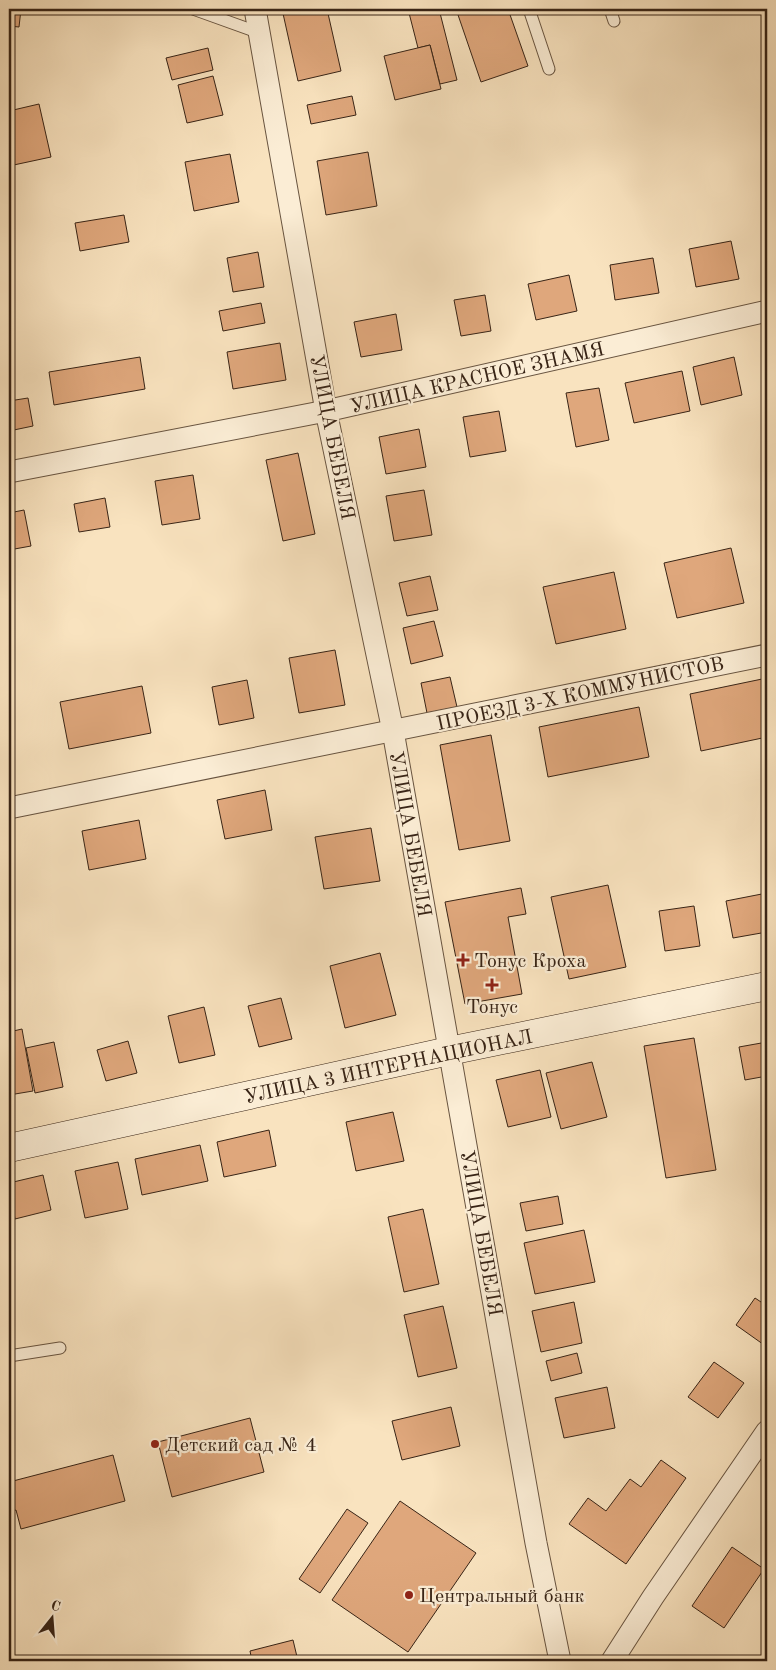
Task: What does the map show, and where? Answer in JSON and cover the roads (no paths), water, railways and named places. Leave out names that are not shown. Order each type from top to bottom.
[{"type":"main road","name":"УЛИЦА 3 ИНТЕРНАЦИОНАЛ","points":[[9,1148],[449,1051],[767,986]]},
{"type":"street","name":"УЛИЦА БЕБЕЛЯ","points":[[255,9],[326,410],[393,731],[536,1543],[560,1661]]},
{"type":"street","name":"УЛИЦА КРАСНОЕ ЗНАМЯ","points":[[9,472],[326,410],[767,311]]},
{"type":"street","name":"ПРОЕЗД 3-Х КОММУНИСТОВ","points":[[9,808],[767,655]]},
{"type":"street","points":[[612,1661],[653,1597],[767,1431]]},
{"type":"lane","points":[[193,9],[260,33]]},
{"type":"lane","points":[[529,9],[549,69]]},
{"type":"lane","points":[[610,9],[614,21]]},
{"type":"lane","points":[[9,1356],[60,1348]]},
{"type":"place","name":"Тонус Кроха","points":[[463,960]]},
{"type":"place","name":"Тонус","points":[[492,985]]},
{"type":"place","name":"Детский сад № 4","points":[[155,1444]]},
{"type":"place","name":"Центральный банк","points":[[409,1595]]}]
